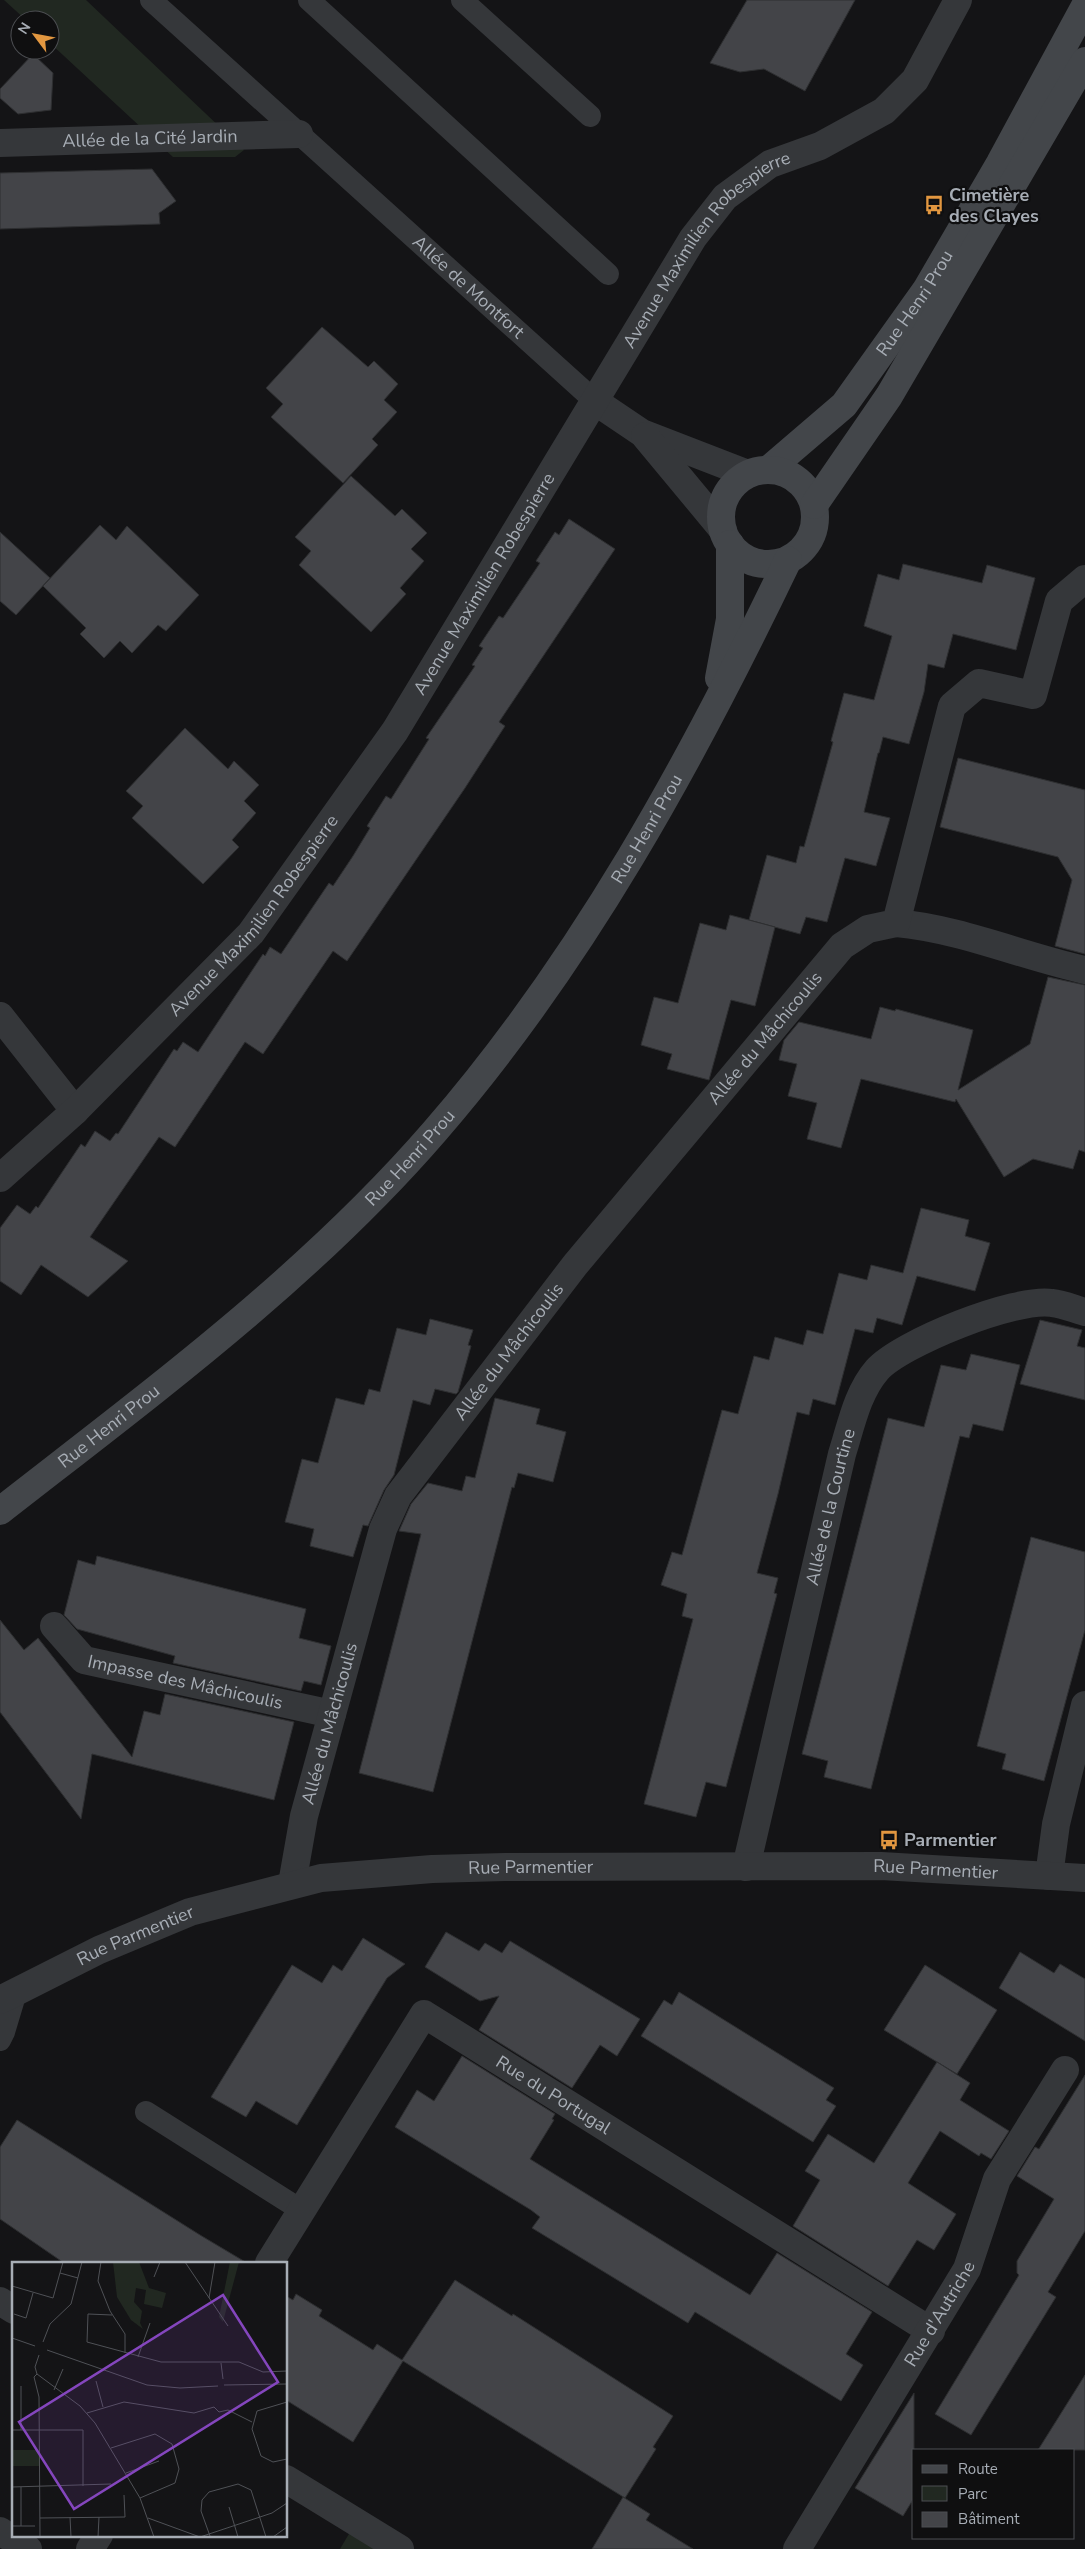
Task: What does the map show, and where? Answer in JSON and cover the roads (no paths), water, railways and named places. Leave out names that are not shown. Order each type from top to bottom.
[{"type":"street","name":"Avenue Maximilien Robespierre","points":[[0,1178],[75,1111],[251,933],[395,731],[596,402],[693,238],[725,197],[770,164],[820,146],[884,111],[915,80],[958,0]]},
{"type":"street","name":"Rue Henri Prou","points":[[758,472],[844,406],[926,290],[1000,163],[1085,6]]},
{"type":"street","name":"Rue Henri Prou","points":[[814,504],[889,396],[1085,60]]},
{"type":"street","name":"Allée de la Cité Jardin","points":[[0,142],[299,134]]},
{"type":"street","name":"Allée de Montfort","points":[[596,402],[642,433],[758,472]]},
{"type":"street","name":"Allée de Montfort","points":[[642,433],[726,537]]},
{"type":"street","points":[[758,472],[783,472],[797,480],[807,490],[814,504],[814,531],[799,552],[788,560],[772,564],[756,562],[741,556],[726,537],[721,516],[728,492],[737,482],[758,472]]},
{"type":"street","name":"Rue Henri Prou","points":[[714,709],[730,618],[726,537]]},
{"type":"street","name":"Rue Henri Prou","points":[[0,1511],[166,1381],[277,1289],[377,1193],[434,1132],[501,1052],[593,918],[672,787],[714,709],[788,560]]},
{"type":"street","points":[[896,923],[952,706],[979,683],[1032,695],[1059,601],[1085,579]]},
{"type":"street","name":"Allée du Mâchicoulis","points":[[292,1884],[304,1816],[383,1529],[398,1496],[575,1265],[842,946],[868,929],[896,923],[929,926],[1044,961],[1085,970]]},
{"type":"street","points":[[0,1016],[75,1111]]},
{"type":"street","name":"Allée de la Courtine","points":[[746,1867],[842,1454],[861,1395],[877,1370],[905,1349],[962,1324],[1016,1306],[1051,1302],[1085,1312]]},
{"type":"street","name":"Impasse des Mâchicoulis","points":[[54,1626],[84,1660],[332,1714]]},
{"type":"street","points":[[1049,1876],[1056,1824],[1085,1705]]},
{"type":"street","name":"Rue Parmentier","points":[[8,1996],[99,1950],[190,1912],[320,1878],[432,1869],[881,1866],[1085,1878]]},
{"type":"street","name":"Rue du Portugal","points":[[270,2262],[424,2014],[931,2331]]},
{"type":"street","name":"Rue d'Autriche","points":[[797,2549],[967,2269],[997,2179],[1065,2070]]},
{"type":"street","points":[[0,2301],[12,2309]]},
{"type":"street","points":[[288,2480],[400,2549]]},
{"type":"street","points":[[0,2531],[28,2549]]},
{"type":"street","points":[[90,2549],[98,2536]]},
{"type":"lane","name":"Allée de Montfort","points":[[151,0],[596,402]]},
{"type":"lane","points":[[309,0],[608,274]]},
{"type":"lane","points":[[463,0],[590,116]]},
{"type":"lane","points":[[0,2040],[8,1996]]},
{"type":"lane","points":[[146,2112],[301,2210]]},
{"type":"place","name":"Cimetière des Clayes","points":[[934,205]]},
{"type":"place","name":"Parmentier","points":[[889,1840]]}]
